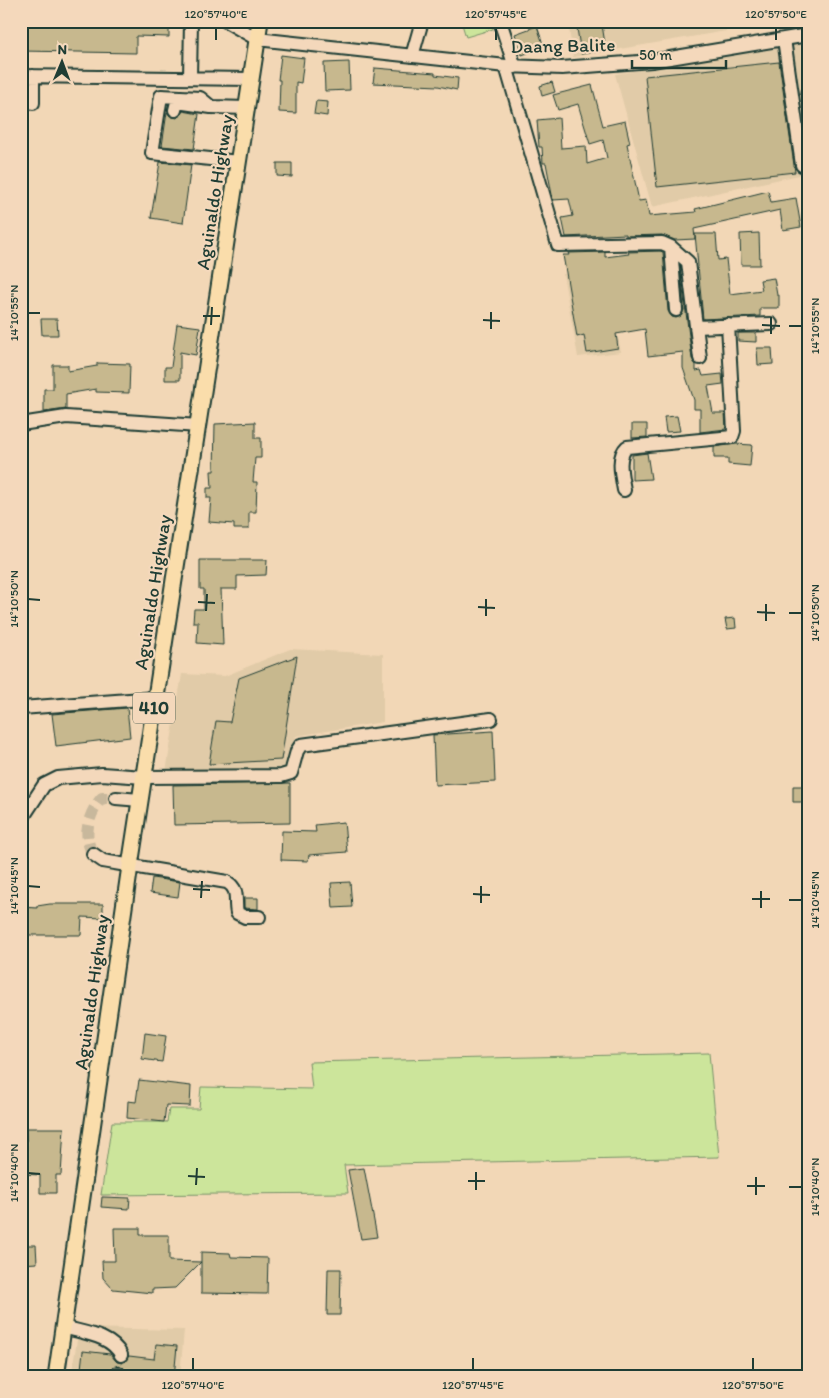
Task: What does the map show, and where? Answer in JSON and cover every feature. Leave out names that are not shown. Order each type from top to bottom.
[{"type":"main road","name":"Aguinaldo Highway","points":[[56,1377],[130,866],[260,21]]},
{"type":"street","points":[[190,78],[191,21]]},
{"type":"street","points":[[226,21],[257,39]]},
{"type":"street","points":[[412,56],[422,21]]},
{"type":"street","points":[[500,21],[510,66],[558,245],[662,243],[670,247],[688,262],[700,358]]},
{"type":"street","name":"Daang Balite","points":[[257,39],[510,66],[562,68],[652,61],[808,35]]},
{"type":"street","points":[[784,39],[802,165]]},
{"type":"street","points":[[33,104],[25,76],[251,79]]},
{"type":"street","points":[[211,107],[200,98],[161,96],[152,154],[239,162]]},
{"type":"street","points":[[175,110],[177,102],[211,107],[247,108]]},
{"type":"street","points":[[670,247],[676,310]]},
{"type":"street","points":[[696,327],[771,324]]},
{"type":"street","points":[[624,490],[620,461],[622,451],[626,447],[732,437],[734,422],[728,325]]},
{"type":"street","points":[[21,424],[66,418],[199,426]]},
{"type":"street","points":[[21,708],[156,698]]},
{"type":"street","points":[[21,820],[44,785],[58,778],[102,774],[144,777],[281,776],[291,773],[297,751],[301,745],[306,743],[491,719]]},
{"type":"street","points":[[116,798],[140,800]]},
{"type":"street","points":[[92,854],[104,861],[228,882],[234,886],[237,892],[237,913],[245,917],[259,917]]},
{"type":"street","points":[[63,1328],[98,1337],[116,1345],[121,1355]]},
{"type":"shaded area","points":[[568,21],[784,21],[573,57]]},
{"type":"shaded area","points":[[808,43],[808,173],[652,207],[615,74]]},
{"type":"shaded area","points":[[605,271],[621,352],[578,357],[563,274]]},
{"type":"shaded area","points":[[290,649],[383,654],[383,722],[296,736],[285,769],[166,772],[182,674],[225,676]]},
{"type":"shaded area","points":[[79,1328],[184,1330],[180,1377],[71,1377]]},
{"type":"green space","points":[[461,21],[490,21],[493,29],[466,37]]},
{"type":"green space","points":[[709,1053],[719,1157],[344,1165],[348,1193],[101,1195],[112,1122],[167,1122],[169,1109],[199,1109],[201,1087],[312,1089],[309,1062]]},
{"type":"building","points":[[21,21],[169,21],[169,37],[136,36],[136,53],[21,51]]},
{"type":"building","points":[[602,25],[606,50],[581,54],[577,28]]},
{"type":"building","points":[[537,26],[544,47],[522,55],[515,34]]},
{"type":"building","points":[[281,55],[304,58],[301,83],[296,82],[296,113],[279,112],[280,80],[278,80]]},
{"type":"building","points":[[349,62],[350,90],[325,91],[324,63]]},
{"type":"building","points":[[779,62],[795,172],[657,187],[645,76]]},
{"type":"building","points":[[375,68],[435,73],[435,75],[458,78],[457,90],[438,86],[373,83]]},
{"type":"building","points":[[552,82],[555,92],[542,96],[540,86]]},
{"type":"building","points":[[592,85],[603,126],[625,121],[630,143],[627,144],[639,201],[646,200],[649,216],[696,212],[695,209],[768,191],[771,202],[796,198],[801,227],[783,230],[780,210],[694,229],[695,239],[675,240],[662,235],[626,236],[626,234],[566,237],[562,218],[573,216],[569,199],[553,200],[546,163],[543,163],[542,147],[539,147],[537,120],[559,118],[561,148],[586,146],[587,164],[607,158],[603,140],[590,144],[578,104],[558,110],[553,95]]},
{"type":"building","points":[[316,101],[328,102],[327,116],[314,114]]},
{"type":"building","points":[[183,111],[199,114],[194,149],[162,146],[167,112],[170,116],[177,118]]},
{"type":"building","points":[[160,162],[191,165],[183,223],[151,218]]},
{"type":"building","points":[[277,163],[292,163],[292,177],[277,176]]},
{"type":"building","points":[[759,233],[760,265],[741,265],[740,234]]},
{"type":"building","points":[[695,234],[716,234],[718,260],[726,259],[730,294],[762,290],[760,280],[774,278],[777,295],[779,295],[779,308],[760,308],[760,316],[703,319]]},
{"type":"building","points":[[605,252],[605,257],[629,254],[628,252],[663,252],[668,311],[672,317],[676,318],[681,316],[684,310],[681,274],[692,359],[696,365],[696,371],[701,370],[703,376],[722,374],[723,384],[708,386],[713,413],[725,413],[726,429],[700,432],[700,409],[694,409],[694,400],[683,368],[683,352],[648,356],[645,329],[616,334],[618,348],[587,353],[584,335],[577,337],[563,255],[569,255],[568,253]]},
{"type":"building","points":[[41,319],[57,319],[58,335],[42,335]]},
{"type":"building","points":[[177,324],[200,327],[196,355],[180,352],[180,380],[165,380],[165,367],[171,367]]},
{"type":"building","points":[[738,333],[756,333],[756,342],[738,341]]},
{"type":"building","points":[[757,348],[772,348],[773,364],[758,365]]},
{"type":"building","points":[[97,363],[130,364],[129,393],[96,392],[96,389],[66,394],[66,409],[44,412],[44,389],[53,389],[53,365],[68,365],[68,371],[97,366]]},
{"type":"building","points":[[677,416],[680,431],[666,432],[664,417]]},
{"type":"building","points":[[255,422],[255,438],[261,438],[261,458],[255,458],[253,482],[257,482],[256,512],[249,512],[249,529],[234,529],[234,524],[209,522],[211,498],[207,498],[207,488],[212,488],[211,471],[214,471],[215,424]]},
{"type":"building","points":[[632,424],[647,424],[647,437],[632,438]]},
{"type":"building","points":[[736,444],[752,445],[750,466],[728,464],[728,458],[714,458],[714,447]]},
{"type":"building","points":[[647,453],[651,479],[632,480],[632,455]]},
{"type":"building","points":[[200,560],[267,560],[266,575],[237,576],[237,589],[221,589],[223,645],[197,643],[198,622],[193,622],[194,609],[204,609],[204,589],[200,589]]},
{"type":"building","points":[[735,618],[736,628],[727,629],[725,619]]},
{"type":"building","points":[[297,656],[281,760],[209,764],[216,721],[230,722],[239,678]]},
{"type":"building","points":[[127,708],[130,737],[56,746],[52,714]]},
{"type":"building","points":[[493,731],[495,782],[435,785],[433,735]]},
{"type":"building","points":[[290,783],[290,823],[174,825],[173,785]]},
{"type":"building","points":[[793,786],[808,786],[808,802],[793,802]]},
{"type":"building","points":[[344,822],[347,852],[309,855],[308,861],[281,860],[282,831],[316,832],[315,825]]},
{"type":"building","points":[[152,878],[180,882],[178,897],[150,893]]},
{"type":"building","points":[[350,882],[352,907],[333,908],[331,883]]},
{"type":"building","points":[[244,898],[258,898],[258,909],[244,908]]},
{"type":"building","points":[[50,904],[103,904],[103,918],[82,917],[81,935],[21,935],[21,907],[37,908],[37,906]]},
{"type":"building","points":[[145,1033],[166,1036],[162,1062],[142,1059]]},
{"type":"building","points":[[139,1080],[191,1086],[190,1106],[166,1105],[164,1122],[127,1118],[128,1101],[136,1102]]},
{"type":"building","points":[[26,1128],[64,1128],[61,1175],[56,1175],[56,1193],[40,1193],[40,1175],[21,1174],[21,1159],[27,1160]]},
{"type":"building","points":[[364,1168],[377,1237],[361,1239],[348,1170]]},
{"type":"building","points":[[102,1197],[130,1198],[129,1209],[101,1207]]},
{"type":"building","points":[[114,1228],[140,1228],[140,1235],[169,1235],[169,1261],[201,1262],[175,1288],[152,1289],[152,1293],[113,1289],[103,1278],[102,1261],[115,1261]]},
{"type":"building","points":[[21,1245],[36,1245],[37,1263],[21,1264]]},
{"type":"building","points":[[201,1252],[230,1253],[231,1257],[268,1258],[267,1294],[201,1293]]},
{"type":"building","points":[[328,1269],[341,1269],[340,1315],[327,1315]]},
{"type":"building","points":[[156,1344],[177,1346],[174,1377],[126,1374],[123,1367],[118,1365],[108,1372],[81,1369],[83,1351],[110,1354],[117,1362],[122,1363],[129,1356],[154,1359]]},
{"type":"tunnel","points":[[93,854],[87,833],[90,818],[102,798],[116,798]]}]
